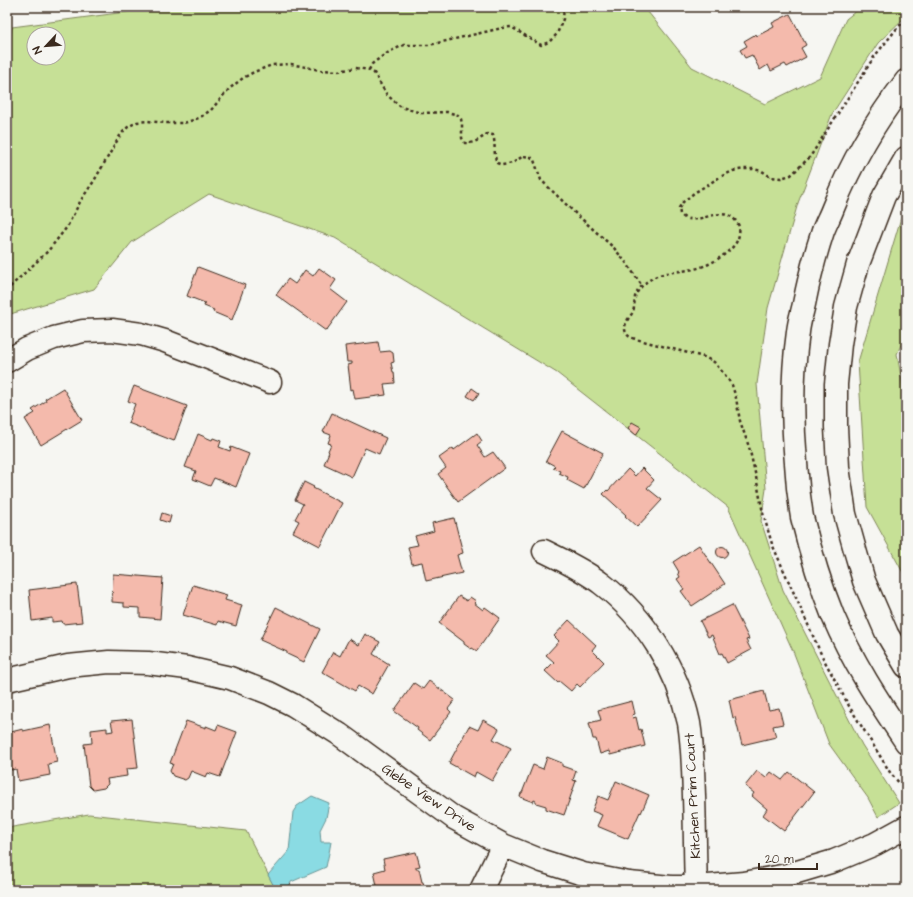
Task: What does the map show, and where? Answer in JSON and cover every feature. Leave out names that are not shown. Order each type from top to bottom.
[{"type":"street","points":[[906,81],[876,124],[853,163],[824,230],[810,275],[798,330],[794,366],[793,400],[794,439],[802,515],[820,582],[833,616],[864,678],[906,742]]},
{"type":"street","points":[[906,158],[884,196],[858,264],[846,307],[836,384],[836,427],[838,467],[845,514],[864,581],[887,634],[906,666]]},
{"type":"street","points":[[7,361],[27,348],[54,338],[83,331],[112,330],[141,334],[165,341],[270,382]]},
{"type":"street","name":"Kitchen Prim Court","points":[[544,551],[574,566],[602,584],[626,606],[649,633],[666,660],[679,690],[689,722],[693,751],[696,889]]},
{"type":"street","name":"Glebe View Drive","points":[[7,680],[68,666],[109,662],[148,663],[180,667],[230,678],[269,693],[293,705],[339,734],[454,818],[503,845],[542,861],[582,874],[629,883],[696,889],[744,883],[787,875],[834,861],[875,844],[906,827]]},
{"type":"street","points":[[481,890],[503,845]]},
{"type":"path","points":[[369,70],[372,64],[381,57],[404,45],[429,45],[502,28],[511,27],[541,44],[549,42],[556,34],[563,20],[564,7]]},
{"type":"path","points":[[906,20],[898,27],[874,57],[810,156],[791,175],[781,178],[771,178],[762,171],[753,169],[733,171],[694,193],[683,202],[679,208],[680,214],[686,218],[694,219],[722,214],[730,216],[736,221],[740,229],[738,239],[732,248],[721,257],[705,266],[691,270],[660,274],[650,279],[642,286],[636,296],[633,312],[626,321],[625,330],[632,338],[704,357],[714,362],[732,386],[736,398],[740,421],[749,447],[763,513],[772,544],[822,656],[846,700],[891,774],[906,790]]},
{"type":"path","points":[[7,292],[12,285],[48,251],[67,227],[81,200],[94,181],[121,134],[128,127],[137,122],[148,121],[184,123],[199,118],[211,110],[229,89],[242,78],[272,65],[291,64],[320,70],[338,71],[356,68],[369,70],[374,73],[388,95],[401,107],[421,113],[447,112],[458,115],[461,119],[462,138],[465,143],[470,144],[487,134],[493,135],[495,158],[497,163],[513,163],[523,156],[531,157],[534,160],[541,180],[575,214],[614,248],[642,286]]},
{"type":"green space","points":[[164,7],[644,7],[692,67],[765,104],[820,77],[846,19],[861,7],[906,7],[906,16],[878,43],[832,114],[798,203],[768,308],[757,384],[766,489],[761,521],[783,590],[862,745],[899,803],[878,817],[868,798],[829,744],[793,651],[728,507],[557,373],[335,238],[209,194],[132,242],[94,289],[7,315],[7,51],[12,27]]},
{"type":"green space","points":[[906,201],[906,333],[897,354],[906,404],[906,578],[867,507],[858,362]]},
{"type":"green space","points":[[89,814],[246,831],[276,890],[7,890],[7,828]]},
{"type":"water","points":[[312,796],[329,803],[326,818],[320,830],[321,842],[331,842],[326,867],[291,882],[288,890],[276,890],[268,875],[289,851],[293,812],[297,806]]},
{"type":"building","points":[[790,14],[806,45],[801,48],[806,57],[787,67],[785,64],[771,71],[768,65],[760,70],[752,55],[745,58],[740,50],[747,46],[744,41],[756,34],[757,36],[774,27],[772,23]]},
{"type":"building","points":[[198,267],[245,285],[232,320],[213,312],[214,310],[204,306],[205,303],[187,296]]},
{"type":"building","points":[[319,268],[336,280],[330,289],[347,302],[326,331],[276,295],[288,279],[295,284],[305,270],[313,276]]},
{"type":"building","points":[[378,342],[380,352],[390,351],[393,353],[394,362],[391,363],[395,383],[384,384],[386,395],[355,399],[353,389],[351,390],[348,365],[352,364],[352,362],[347,362],[345,346]]},
{"type":"building","points":[[134,386],[187,406],[174,441],[128,423],[135,404],[128,401]]},
{"type":"building","points":[[63,388],[82,420],[41,445],[25,419],[35,413],[32,410],[46,401],[45,399]]},
{"type":"building","points":[[472,388],[479,393],[474,400],[467,396]]},
{"type":"building","points":[[332,413],[386,438],[379,454],[365,448],[352,477],[324,464],[331,444],[328,443],[331,435],[323,432]]},
{"type":"building","points":[[632,422],[641,427],[636,435],[628,428]]},
{"type":"building","points":[[562,431],[603,453],[584,489],[567,480],[568,477],[559,473],[560,471],[553,468],[555,466],[546,461]]},
{"type":"building","points":[[477,433],[482,441],[477,445],[485,457],[493,452],[505,468],[458,502],[438,474],[446,468],[439,458],[453,448],[454,450]]},
{"type":"building","points":[[198,434],[212,440],[213,438],[221,441],[219,447],[230,451],[231,447],[249,454],[236,487],[214,478],[210,486],[193,479],[196,471],[185,467]]},
{"type":"building","points":[[642,468],[654,480],[647,488],[662,500],[637,527],[603,494],[607,490],[608,491],[628,469],[635,476]]},
{"type":"building","points":[[304,482],[342,503],[320,546],[293,532],[299,521],[295,519],[303,504],[295,500]]},
{"type":"building","points":[[162,513],[171,516],[169,523],[160,520]]},
{"type":"building","points":[[454,518],[463,553],[457,555],[462,573],[426,581],[422,562],[412,564],[408,547],[418,545],[415,536],[434,531],[432,523]]},
{"type":"building","points":[[699,545],[725,584],[692,606],[681,591],[684,589],[677,579],[680,577],[679,572],[673,562]]},
{"type":"building","points":[[722,546],[726,548],[728,552],[726,556],[722,558],[718,556],[716,552],[718,548]]},
{"type":"building","points":[[113,574],[163,578],[160,619],[140,617],[140,608],[124,607],[124,603],[112,602]]},
{"type":"building","points":[[77,584],[82,622],[63,624],[62,621],[52,622],[52,618],[32,621],[29,590]]},
{"type":"building","points":[[193,585],[227,595],[225,600],[242,605],[236,626],[218,621],[217,625],[183,615]]},
{"type":"building","points":[[459,596],[467,601],[470,597],[476,601],[474,603],[483,610],[485,607],[500,618],[477,651],[464,644],[464,642],[439,623]]},
{"type":"building","points":[[732,605],[749,639],[746,640],[751,650],[727,663],[722,653],[720,654],[712,635],[708,637],[700,621]]},
{"type":"building","points":[[276,607],[320,629],[304,662],[287,654],[287,652],[260,640]]},
{"type":"building","points":[[569,620],[596,645],[592,650],[604,662],[580,687],[577,684],[571,691],[559,681],[558,683],[545,671],[554,662],[546,655],[559,641],[554,636]]},
{"type":"building","points":[[365,634],[380,642],[373,654],[389,664],[372,694],[358,686],[355,691],[322,672],[333,652],[340,656],[349,639],[359,645]]},
{"type":"building","points":[[429,681],[455,700],[448,709],[451,712],[430,740],[417,730],[418,728],[394,711],[414,683],[423,689]]},
{"type":"building","points":[[764,691],[769,710],[779,708],[783,724],[773,726],[776,737],[742,745],[729,700]]},
{"type":"building","points":[[632,701],[635,714],[632,715],[633,718],[636,717],[639,730],[641,729],[645,746],[610,755],[609,751],[600,754],[596,739],[593,739],[589,723],[601,720],[598,710]]},
{"type":"building","points":[[132,719],[138,768],[126,769],[127,776],[107,779],[108,784],[104,788],[93,790],[89,786],[84,744],[92,743],[91,730],[107,728],[107,732],[113,731],[111,721]]},
{"type":"building","points":[[483,720],[499,729],[493,739],[511,748],[492,781],[476,772],[474,777],[449,763],[469,726],[478,730]]},
{"type":"building","points":[[186,721],[216,730],[218,725],[237,732],[220,777],[208,773],[206,777],[191,771],[188,778],[185,780],[173,776],[170,771],[173,764],[170,763]]},
{"type":"building","points":[[50,725],[57,762],[48,764],[50,775],[18,781],[16,769],[11,770],[7,751],[7,733]]},
{"type":"building","points":[[547,757],[562,763],[562,766],[576,771],[573,780],[576,781],[564,815],[546,809],[546,806],[536,803],[534,800],[533,802],[520,797],[533,765],[543,769]]},
{"type":"building","points":[[757,771],[766,778],[771,772],[782,780],[789,772],[814,792],[784,831],[763,815],[767,809],[752,796],[754,793],[745,786]]},
{"type":"building","points":[[616,781],[649,795],[628,839],[597,826],[602,815],[592,811],[598,796],[608,800]]},
{"type":"building","points":[[416,852],[420,866],[416,867],[416,869],[419,869],[425,890],[378,890],[374,872],[385,869],[383,859]]}]
